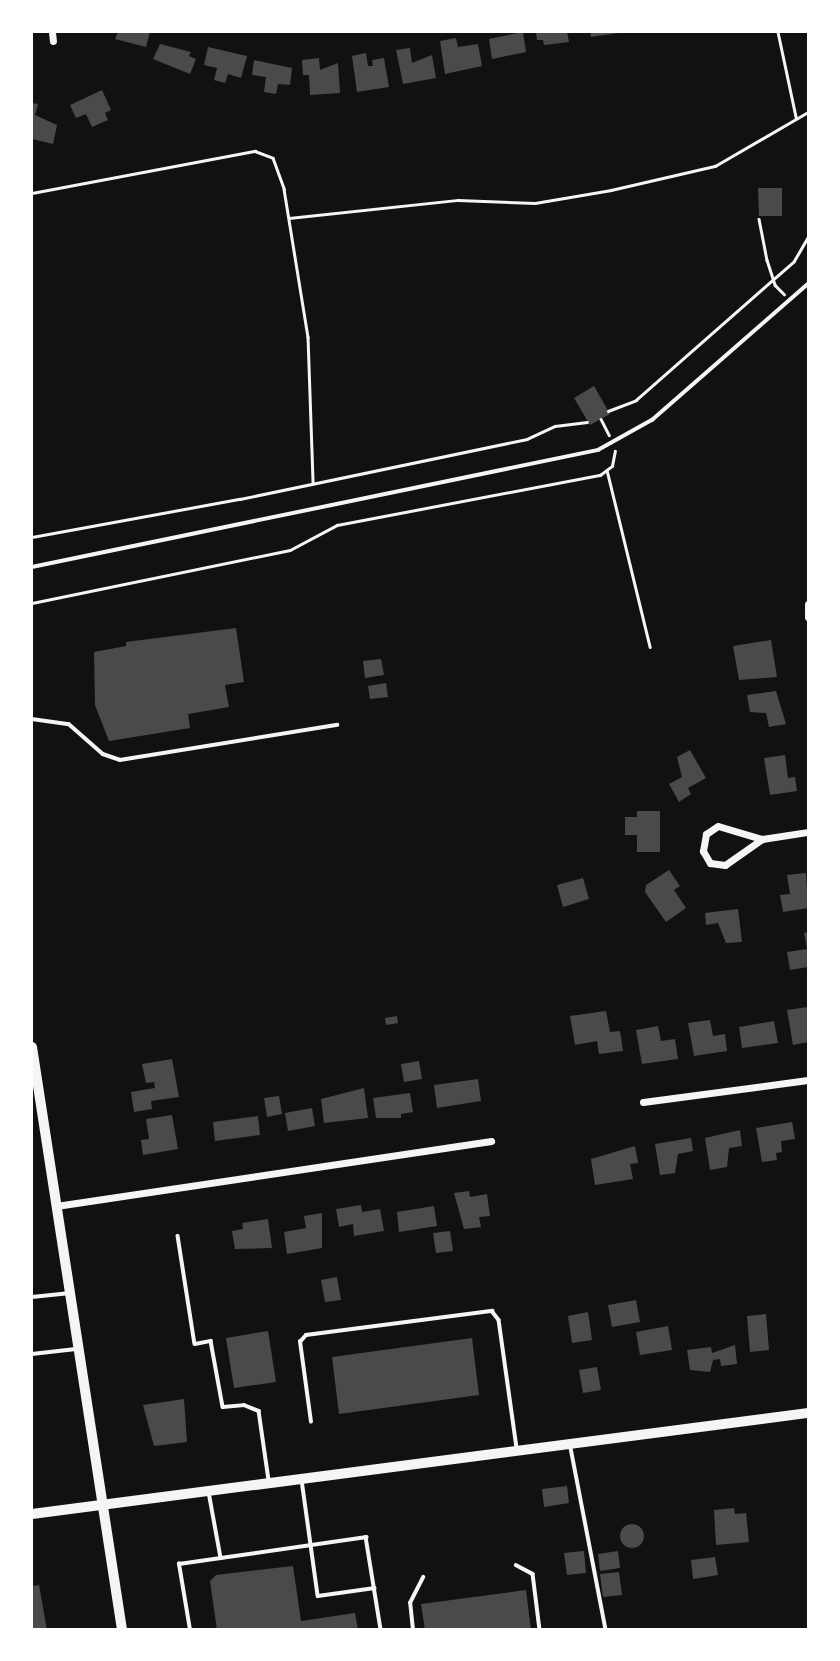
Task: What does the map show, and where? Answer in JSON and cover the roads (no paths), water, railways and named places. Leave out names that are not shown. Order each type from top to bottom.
[{"type":"main road","points":[[32,1047],[122,1629]]},
{"type":"main road","points":[[32,1514],[517,1448],[808,1413]]},
{"type":"street","points":[[52,32],[53,41]]},
{"type":"street","points":[[808,604],[808,617]]},
{"type":"street","points":[[762,839],[724,865],[710,863],[703,851],[706,834],[718,826],[762,839],[808,832]]},
{"type":"street","points":[[643,1102],[808,1080]]},
{"type":"street","points":[[56,1206],[491,1141]]},
{"type":"lane","points":[[32,567],[358,496],[551,462],[613,444],[652,420],[808,284]]},
{"type":"lane","points":[[32,719],[69,724],[103,754],[120,760],[337,725]]},
{"type":"lane","points":[[178,1236],[195,1344],[211,1341],[223,1407],[244,1405],[259,1411],[269,1482]]},
{"type":"lane","points":[[32,1297],[70,1293]]},
{"type":"lane","points":[[311,1422],[300,1342],[306,1335],[492,1311],[499,1320],[517,1448]]},
{"type":"lane","points":[[32,1354],[78,1349]]},
{"type":"lane","points":[[570,1442],[606,1629]]},
{"type":"lane","points":[[302,1478],[318,1596],[374,1588]]},
{"type":"lane","points":[[209,1490],[221,1558]]},
{"type":"lane","points":[[190,1629],[179,1564],[366,1537],[381,1629]]},
{"type":"lane","points":[[516,1565],[533,1574],[540,1629]]},
{"type":"lane","points":[[413,1629],[410,1603],[423,1577]]}]
